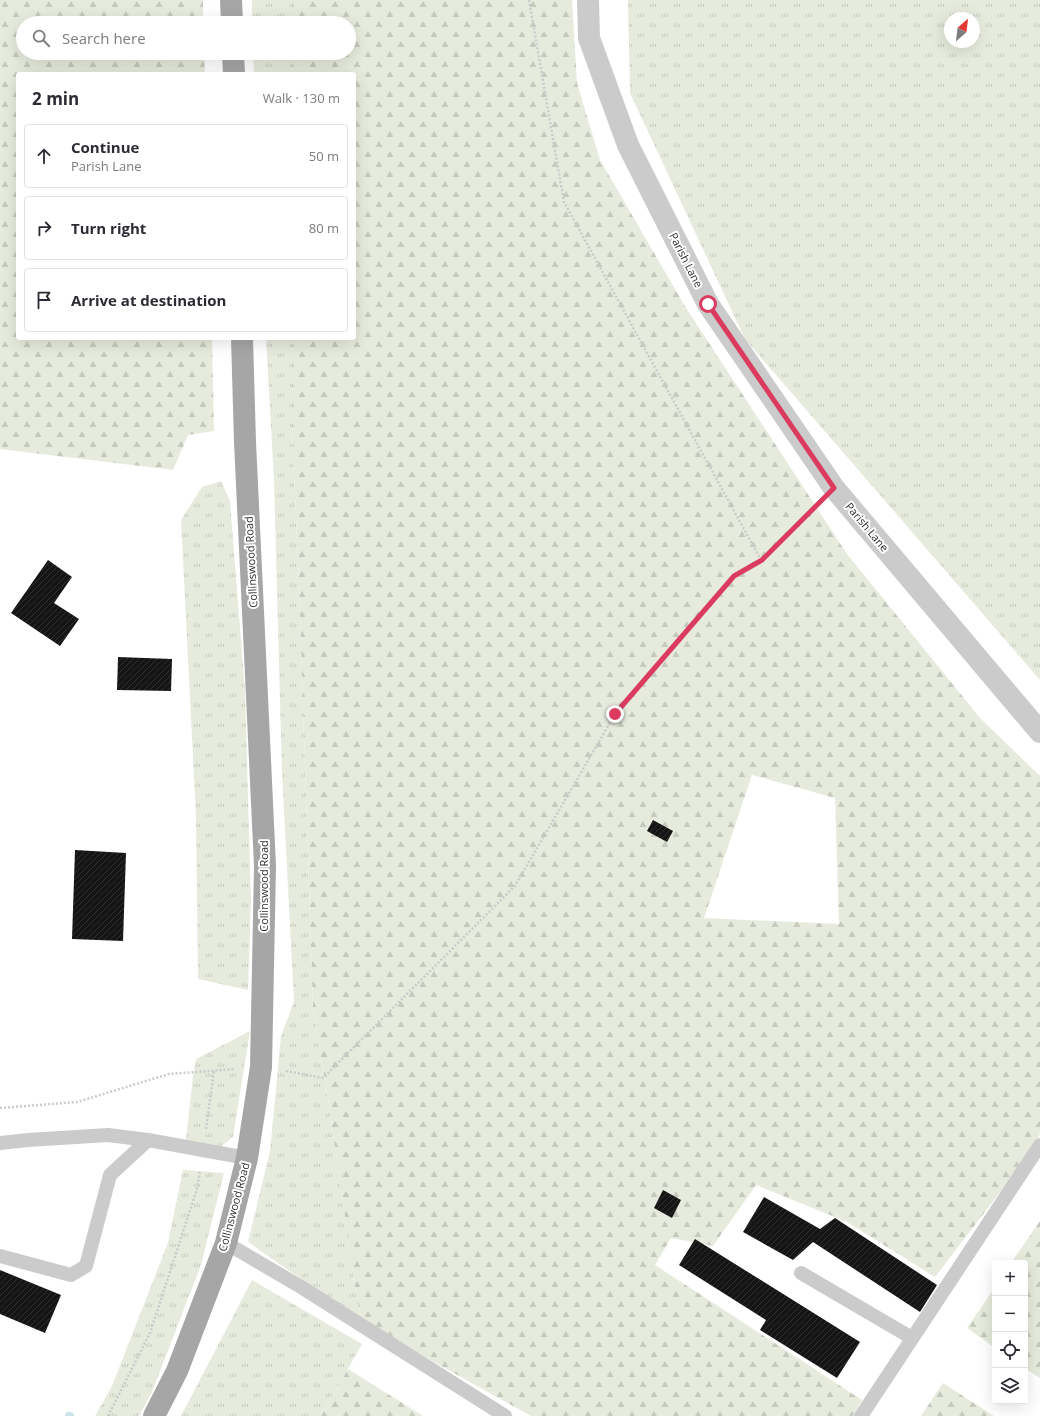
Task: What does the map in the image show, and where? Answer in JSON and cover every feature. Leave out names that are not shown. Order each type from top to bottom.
[{"type":"main road","points":[[231,0],[232,16]]},
{"type":"main road","points":[[233,60],[234,72]]},
{"type":"main road","name":"Collinswood Road","points":[[154,1416],[177,1371],[226,1243],[247,1158],[262,1067],[265,866],[245,442],[242,340]]},
{"type":"street","name":"Parish Lane","points":[[588,0],[589,38],[628,145],[708,304],[834,488],[1040,732]]},
{"type":"lane","points":[[0,1143],[108,1135],[148,1140],[247,1158]]},
{"type":"lane","points":[[0,1256],[71,1275],[86,1266],[110,1175],[148,1140]]},
{"type":"lane","points":[[861,1416],[1040,1145]]},
{"type":"lane","points":[[226,1243],[301,1287],[504,1416]]},
{"type":"lane","points":[[801,1273],[912,1338]]},
{"type":"path","points":[[529,0],[564,202],[762,560]]},
{"type":"path","points":[[0,1108],[77,1102],[169,1074],[262,1067],[323,1078],[515,886],[615,714],[734,576],[762,560],[834,488]]},
{"type":"path","points":[[108,1416],[150,1333],[197,1189],[214,1071]]},
{"type":"green space","points":[[0,0],[203,0],[203,16],[16,16],[16,60],[204,60],[205,72],[16,72],[16,340],[212,340],[214,431],[188,435],[173,470],[0,449]]},
{"type":"green space","points":[[252,0],[292,0],[292,16],[252,16]]},
{"type":"green space","points":[[292,0],[572,0],[577,83],[600,160],[686,308],[847,554],[980,718],[1040,776],[1040,1134],[1030,1153],[935,1277],[847,1222],[756,1185],[713,1246],[671,1238],[655,1265],[862,1400],[853,1416],[531,1416],[367,1325],[357,1302],[329,1105],[313,1008],[299,582],[292,431],[292,340],[356,340],[356,72],[292,72],[292,60],[356,60],[356,16],[292,16]],"holes":[[[752,775],[835,798],[839,924],[704,918]]]},
{"type":"green space","points":[[628,0],[1040,0],[1040,680],[745,339],[630,93]]},
{"type":"green space","points":[[253,60],[292,60],[292,72],[254,72]]},
{"type":"green space","points":[[266,340],[292,340],[292,431],[299,582],[313,1008],[329,1105],[357,1301],[367,1325],[248,1242],[270,1151],[281,1036],[294,1002],[282,773],[274,481]]},
{"type":"green space","points":[[221,481],[230,501],[245,691],[251,900],[248,990],[198,979],[196,817],[181,520],[202,487]]},
{"type":"green space","points":[[250,1031],[233,1137],[220,1147],[186,1140],[196,1059]]},
{"type":"green space","points":[[183,1170],[224,1173],[201,1265],[152,1392],[139,1416],[95,1416],[112,1386],[168,1243]]},
{"type":"green space","points":[[1040,1221],[1040,1378],[1028,1370],[1028,1260],[1013,1260]]},
{"type":"green space","points":[[252,1280],[362,1344],[321,1416],[181,1416]]},
{"type":"green space","points":[[992,1291],[992,1346],[967,1328]]},
{"type":"green space","points":[[348,1369],[423,1416],[321,1416]]},
{"type":"green space","points":[[943,1383],[994,1416],[921,1416]]},
{"type":"building","points":[[48,560],[72,577],[54,603],[79,619],[60,646],[11,613]]},
{"type":"building","points":[[118,657],[172,659],[171,691],[117,690]]},
{"type":"building","points":[[653,820],[673,831],[667,842],[647,831]]},
{"type":"building","points":[[75,850],[126,853],[123,941],[72,939]]},
{"type":"building","points":[[663,1190],[681,1200],[672,1218],[654,1208]]},
{"type":"building","points":[[764,1197],[820,1229],[835,1218],[937,1285],[920,1312],[813,1242],[793,1260],[743,1232]]},
{"type":"building","points":[[695,1239],[860,1342],[837,1378],[760,1330],[766,1320],[679,1265]]},
{"type":"building","points":[[0,1270],[61,1295],[45,1333],[0,1314]]},
{"type":"route","points":[[615,714],[734,576],[762,560],[834,488],[708,304]]}]
